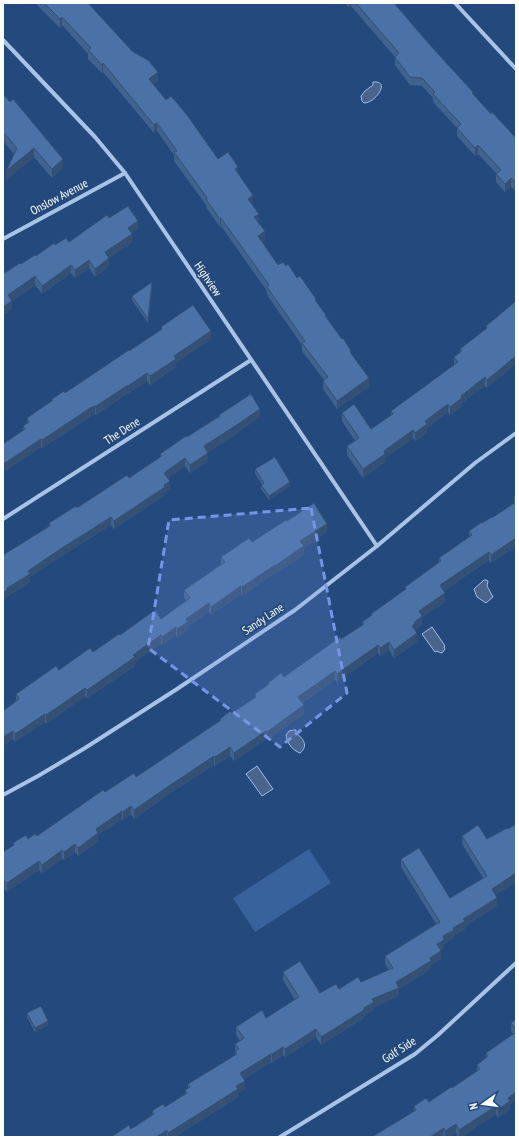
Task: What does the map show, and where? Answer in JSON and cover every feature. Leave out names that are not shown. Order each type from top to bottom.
[{"type":"street","points":[[455,3],[516,69]]},
{"type":"street","name":"Highview","points":[[3,40],[90,131],[125,173],[377,546]]},
{"type":"street","name":"Onslow Avenue","points":[[3,239],[125,173]]},
{"type":"street","name":"The Dene","points":[[3,519],[251,360]]},
{"type":"street","name":"Sandy Lane","points":[[3,795],[85,748],[177,689],[295,610],[377,546],[475,463],[516,433]]},
{"type":"street","name":"Golf Side","points":[[280,1137],[415,1054],[438,1035],[516,963]]},
{"type":"highlighted area","points":[[311,508],[347,693],[280,747],[148,648],[169,520]]},
{"type":"shaded area","points":[[373,82],[378,82],[381,84],[380,92],[369,102],[364,103],[361,96],[373,85]]},
{"type":"shaded area","points":[[484,580],[488,581],[487,586],[493,597],[486,603],[477,597],[474,589]]},
{"type":"shaded area","points":[[432,627],[445,646],[445,649],[441,653],[437,651],[435,652],[422,634]]},
{"type":"shaded area","points":[[296,730],[296,733],[301,737],[305,745],[300,753],[292,748],[286,735],[289,731]]},
{"type":"shaded area","points":[[257,766],[273,789],[262,796],[246,774]]},
{"type":"shaded area","points":[[309,849],[331,883],[255,932],[233,898]]},
{"type":"building","points":[[44,3],[88,3],[132,51],[149,61],[158,72],[149,79],[166,100],[171,96],[187,115],[218,159],[228,152],[238,167],[235,169],[253,195],[248,199],[259,214],[254,217],[265,231],[258,236],[278,265],[283,262],[286,266],[288,264],[297,278],[300,276],[326,315],[325,316],[342,339],[343,338],[351,351],[350,352],[369,378],[337,401],[323,381],[328,377],[302,343],[305,341],[267,287],[269,285],[206,199],[207,198],[174,152],[177,151],[157,123],[154,125],[103,63],[102,65],[88,50],[91,48],[62,17],[60,19]]},
{"type":"building","points":[[356,3],[394,3],[473,92],[472,93],[516,138],[516,183],[511,178],[505,184],[496,174],[501,170],[478,145],[475,148],[457,128],[461,124],[433,94],[435,92],[422,78],[410,77],[395,57],[399,53]]},
{"type":"building","points":[[3,94],[10,102],[13,99],[63,159],[52,169],[34,148],[6,171],[17,148],[3,132]]},
{"type":"building","points":[[128,206],[138,221],[128,228],[132,234],[105,252],[109,258],[95,269],[89,260],[75,270],[71,265],[42,286],[35,276],[8,295],[12,301],[3,307],[3,274],[20,263],[21,264],[35,255],[36,256],[54,243],[55,245],[66,238],[69,242],[107,215],[109,218]]},
{"type":"building","points":[[152,282],[148,319],[132,296]]},
{"type":"building","points":[[516,301],[516,356],[487,380],[485,377],[461,396],[462,398],[450,407],[448,404],[425,421],[427,424],[415,433],[413,430],[384,451],[385,454],[363,469],[347,446],[359,438],[342,413],[354,404],[371,429],[393,414],[391,411],[458,362],[454,357],[462,351],[460,349],[487,328],[486,326]]},
{"type":"building","points":[[193,305],[211,331],[174,356],[176,359],[150,376],[147,373],[3,463],[3,444],[25,429],[23,426],[29,422],[27,418],[64,391],[65,393],[162,329],[161,327]]},
{"type":"building","points":[[251,394],[260,409],[204,446],[208,453],[190,465],[185,458],[164,473],[170,481],[164,485],[165,487],[114,521],[111,517],[62,548],[28,571],[30,574],[7,588],[8,589],[3,593],[3,555],[50,526],[49,523],[76,506],[77,508],[127,475],[129,478],[162,456],[160,454],[186,436],[187,437],[220,416],[219,415]]},
{"type":"building","points":[[275,457],[290,482],[269,496],[261,485],[264,483],[255,469]]},
{"type":"building","points":[[516,502],[516,538],[491,555],[489,552],[440,585],[445,593],[419,611],[422,616],[412,626],[417,633],[394,650],[389,642],[380,648],[378,645],[337,674],[335,671],[298,697],[304,705],[267,732],[266,731],[234,753],[230,747],[215,757],[214,756],[134,810],[131,806],[123,812],[122,811],[96,829],[98,833],[78,848],[75,844],[64,852],[62,850],[42,865],[39,861],[7,883],[5,881],[3,882],[3,852],[14,845],[13,843],[26,835],[28,839],[35,834],[37,836],[103,790],[105,792],[134,773],[136,777],[221,720],[220,719],[230,711],[232,713],[256,697],[255,694],[281,673],[284,677],[340,637],[341,639],[364,624],[362,622],[372,615],[371,614],[441,561],[439,558],[472,535],[469,531]]},
{"type":"building","points":[[314,503],[327,524],[300,541],[304,546],[211,607],[209,603],[186,619],[188,622],[177,629],[176,627],[162,637],[161,635],[133,655],[135,657],[87,690],[85,688],[15,734],[13,731],[3,737],[3,711],[19,699],[16,694],[56,666],[59,670],[90,648],[93,652],[155,610],[161,619],[190,598],[184,590],[225,562],[221,557],[249,538],[252,542]]},
{"type":"building","points":[[516,824],[516,873],[492,889],[497,898],[463,919],[465,921],[453,928],[454,930],[443,936],[444,940],[437,944],[441,951],[430,958],[431,961],[396,982],[399,988],[372,999],[374,1002],[364,1008],[364,1010],[321,1037],[316,1029],[285,1049],[283,1047],[240,1073],[245,1081],[236,1086],[238,1089],[168,1133],[167,1130],[156,1137],[111,1137],[129,1125],[131,1129],[154,1114],[152,1111],[163,1104],[165,1107],[187,1093],[185,1090],[190,1087],[188,1084],[237,1054],[235,1051],[239,1049],[235,1044],[244,1038],[236,1027],[262,1010],[266,1018],[299,997],[283,972],[300,961],[320,993],[336,984],[339,989],[358,977],[361,982],[393,968],[385,956],[440,922],[401,859],[419,848],[450,898],[487,876],[462,836],[478,825],[487,839]]},
{"type":"building","points":[[41,1006],[48,1021],[35,1028],[27,1013]]},
{"type":"building","points":[[516,1019],[516,1029],[511,1023]]},
{"type":"building","points":[[516,1032],[516,1092],[508,1098],[510,1101],[498,1110],[496,1106],[459,1130],[456,1124],[445,1131],[444,1128],[430,1137],[372,1137],[416,1110],[414,1106],[426,1098],[429,1102],[480,1069],[477,1065],[488,1056],[486,1053]]}]
